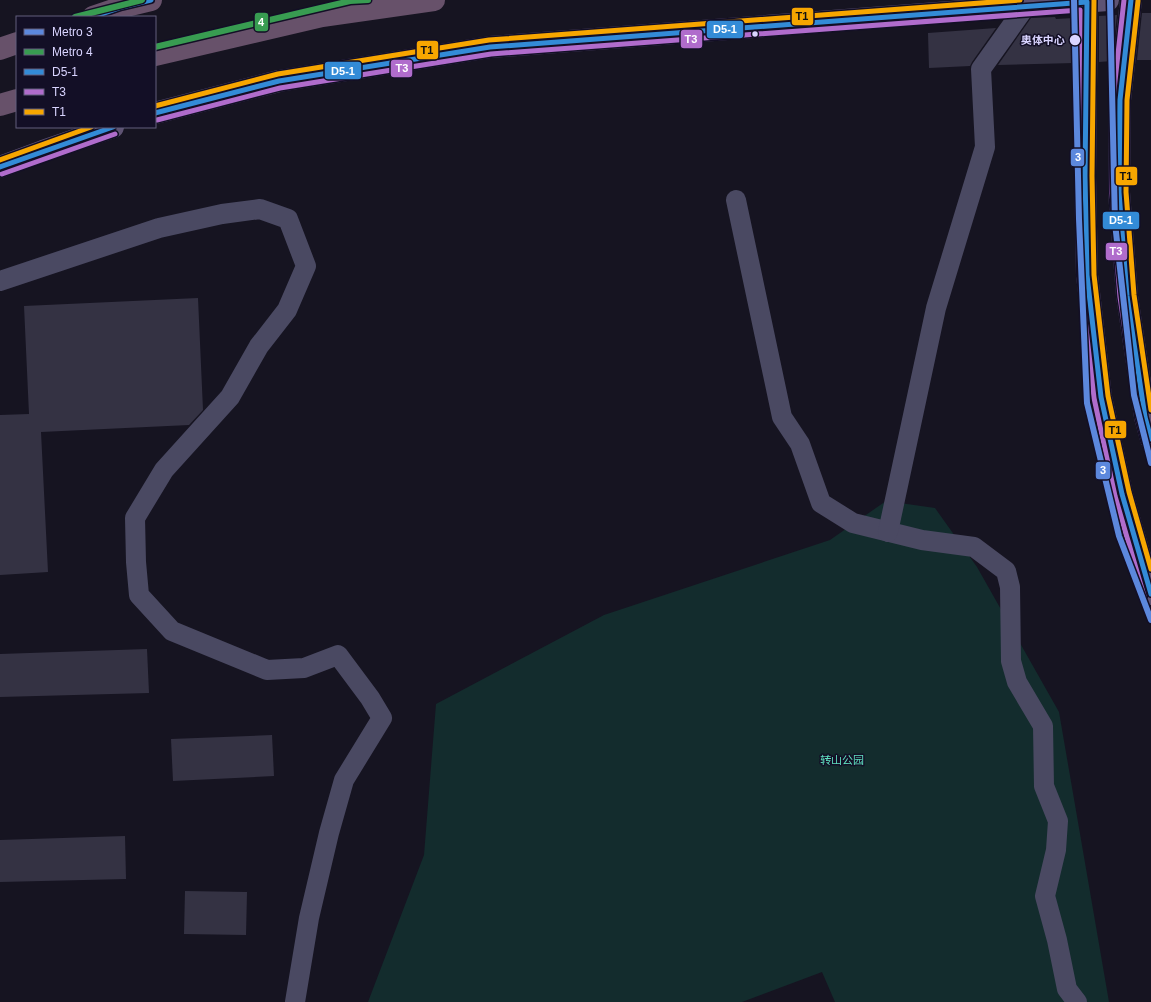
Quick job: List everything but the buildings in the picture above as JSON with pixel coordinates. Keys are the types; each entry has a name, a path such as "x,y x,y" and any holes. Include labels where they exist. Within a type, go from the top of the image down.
{"highway":[{"path":"96,16 122,7 151,0"},
{"path":"156,55 322,16 434,0"},
{"path":"0,49 16,43"},
{"path":"0,105 16,100"}],"main road":[{"path":"1130,0 1120,100 1119,192 1127,296 1145,417 1151,439"},
{"path":"156,113 278,81 490,47 1094,1 1085,176 1087,275 1101,397 1122,494 1151,594"},
{"path":"0,167 110,128"}],"street":[{"path":"888,532 936,308 985,147 981,69 1025,7"},
{"path":"736,200 782,417 800,444 821,503 854,523 922,540 974,547 1006,571 1010,587 1011,661 1017,682 1043,726 1044,786 1058,821 1056,850 1045,896 1057,940 1067,988 1077,1002"},
{"path":"0,281 160,228 222,214 260,209 288,219 306,266 287,310 259,346 230,397 164,470 135,518 138,595 172,631 267,670 304,668 338,655 370,698 382,718 344,780 329,833 309,918 295,1002"}],"green space":[{"name":"转山公园","path":"886,501 935,508 977,567 1059,712 1109,1002 835,1002 822,972 742,1002 368,1002 424,855 436,704 604,615 830,540"}],"metro line":[{"name":"4","path":"79,16 142,0"},
{"name":"4","path":"156,47 350,1 368,0"},
{"name":"3","path":"1074,0 1079,219 1087,403 1119,536 1151,620"},
{"name":"3","path":"1110,0 1115,223 1134,395 1151,463"}],"transit line":[{"name":"D5-1","path":"96,16 122,7 151,0"},
{"name":"T1","path":"156,106 278,74 489,40 1020,0"},
{"name":"T1","path":"1094,0 1092,176 1094,275 1108,396 1129,492 1151,569"},
{"name":"T3","path":"1124,0 1113,99 1112,193 1120,297 1138,418 1144,441"},
{"name":"D5-1","path":"1131,0 1120,100 1119,192 1127,296 1145,417 1151,439"},
{"name":"T1","path":"1138,1 1127,100 1126,192 1134,295 1151,410"},
{"name":"D5-1","path":"156,113 279,81 490,47 1087,2 1085,176 1087,275 1101,397 1122,494 1151,594"},
{"name":"T3","path":"157,120 280,88 491,54 1080,10 1078,176 1080,276 1094,398 1115,496 1144,596"},
{"name":"T1","path":"0,160 88,128"},
{"name":"D5-1","path":"0,167 110,128"},
{"name":"T3","path":"2,174 115,134"}],"place":[{"name":"奥体中心","path":"1075,40"}]}
